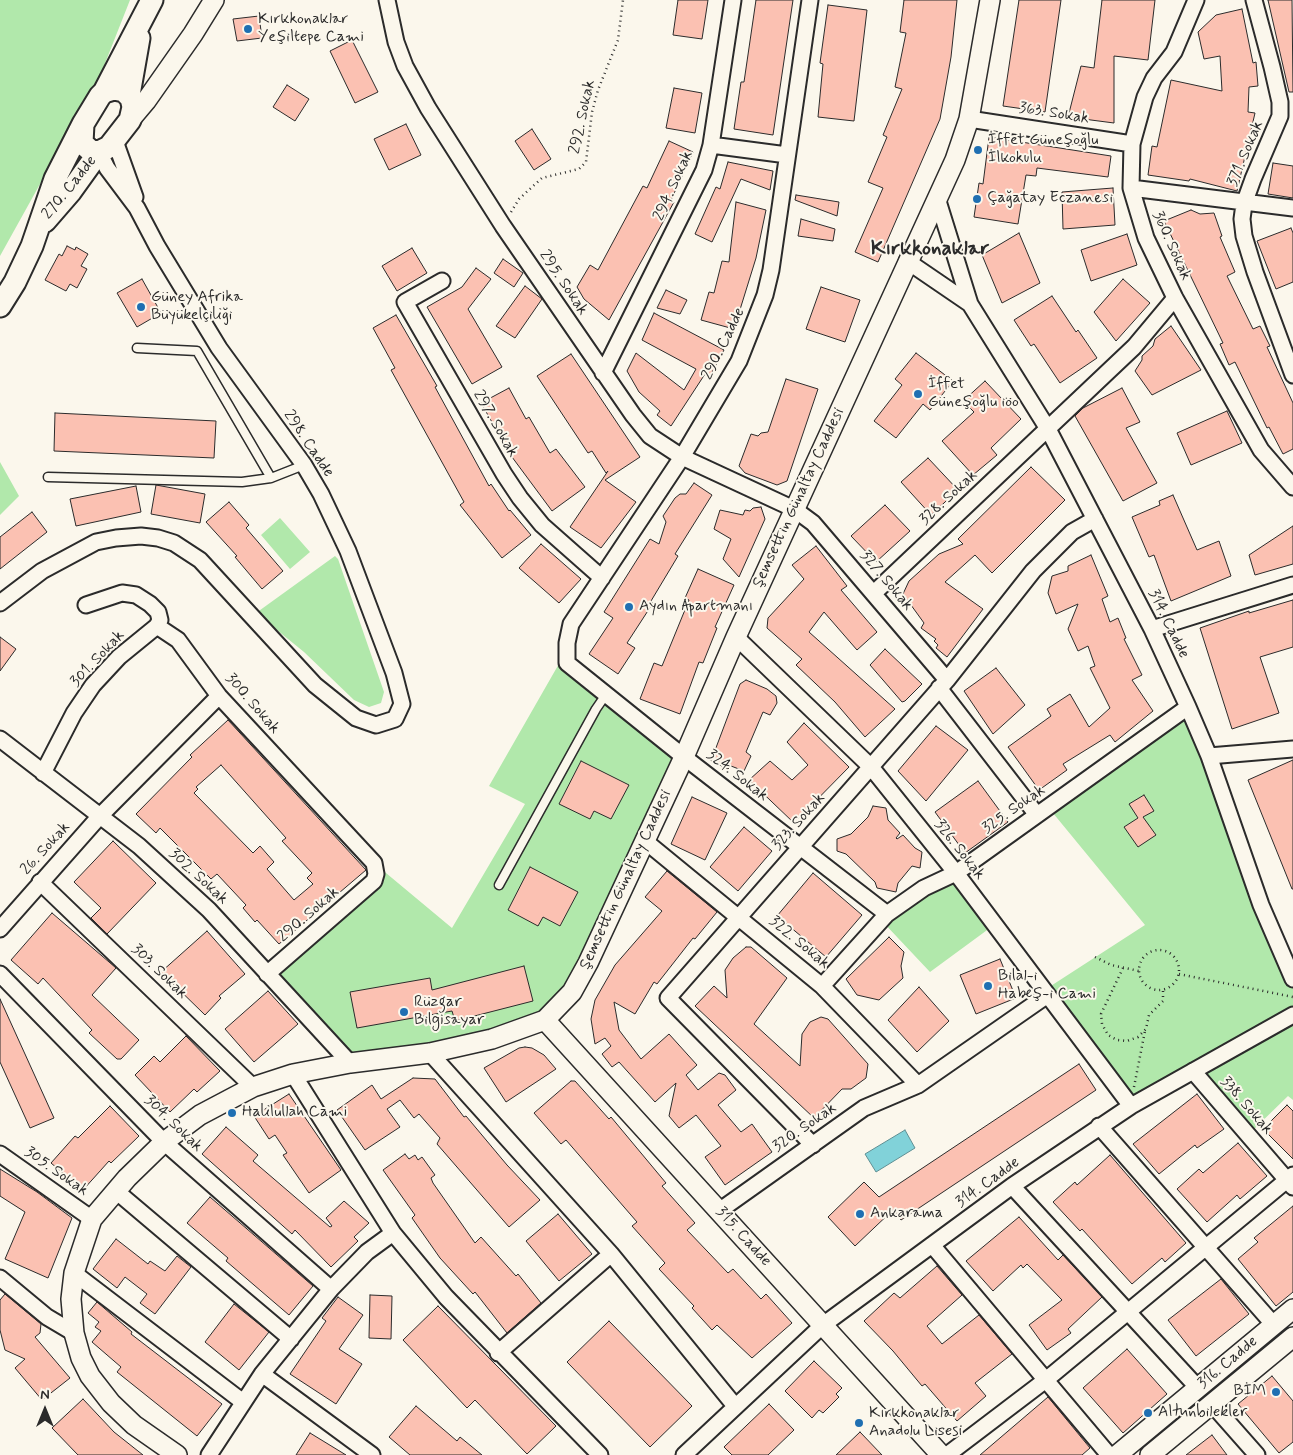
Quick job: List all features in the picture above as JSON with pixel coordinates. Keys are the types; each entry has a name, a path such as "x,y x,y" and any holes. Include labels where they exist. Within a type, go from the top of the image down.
{"main road":[{"name":"270. Cadde","path":"0,306 15,282 41,224 55,179 94,103 104,92 152,0"},
{"path":"130,120 133,107 129,95 140,23"},
{"path":"104,92 114,89 129,95"},
{"name":"270. Cadde","path":"41,224 130,120"},
{"name":"270. Cadde","path":"83,124 81,138 84,146 91,151 107,147"}],"street":[{"name":"270. Cadde","path":"130,120 193,34 214,0"},
{"name":"295. Sokak","path":"387,0 396,42 405,66 428,108 503,226 604,373 650,436 682,457 794,509"},
{"name":"294. Sokak","path":"604,373 704,170 711,145 733,0"},
{"name":"290. Cadde","path":"567,663 567,644 571,624 682,457 739,361 766,294 810,0"},
{"name":"Şemsettin Günaltay Caddesi","path":"177,1455 134,1425 111,1403 90,1376 81,1358 74,1333 71,1299 74,1273 92,1219 116,1191 164,1142 200,1115 253,1086 293,1074 350,1063 430,1053 492,1039 545,1020 572,992 588,963 684,757 794,509 908,261 938,201 969,119 990,0"},
{"name":"360. Sokak","path":"1196,0 1174,52 1149,88 1132,144 1131,188 1146,238 1175,298 1261,450 1281,476 1293,486"},
{"name":"371. Sokak","path":"1244,204 1280,116 1276,84 1254,0"},
{"name":"270. Cadde","path":"132,72 137,81 148,83 169,68"},
{"name":"363. Sokak","path":"969,119 1132,144"},
{"path":"711,145 787,155"},
{"name":"298. Cadde","path":"0,603 42,571 96,542 141,536 158,538 174,543 200,560 315,685 356,718 376,724 394,719 402,704 394,673 348,551 321,494 304,465 219,348 157,246 138,208 107,168 107,147"},
{"path":"1131,188 1244,204 1293,208"},
{"path":"938,201 970,304"},
{"path":"1244,204 1242,219 1244,236 1293,376"},
{"path":"908,261 970,304"},
{"name":"297. Sokak","path":"442,281 405,302 499,466 520,498 542,525 602,578"},
{"name":"328. Sokak","path":"874,593 1134,347 1175,298"},
{"name":"314. Cadde","path":"970,304 1048,429 1152,629 1209,756 1261,905 1293,978"},
{"name":"327. Sokak","path":"794,509 813,523 874,593 943,684 1037,816"},
{"name":"323. Sokak","path":"813,1145 668,998 943,684 1052,550 1072,532 1095,519"},
{"path":"1152,629 1293,585"},
{"path":"86,605 122,593 136,595 158,612 160,620 157,626"},
{"name":"300. Sokak","path":"157,626 178,640 219,696 374,863 376,874 374,882"},
{"name":"301. Sokak","path":"43,773 74,713 93,685 119,657 157,626"},
{"name":"326. Sokak","path":"736,637 870,767 956,873 1130,1106"},
{"name":"324. Sokak","path":"567,663 684,757 887,914"},
{"name":"26. Sokak","path":"0,929 99,817 219,696"},
{"name":"325. Sokak","path":"822,986 887,914 924,888 956,873 1188,707"},
{"name":"302. Sokak","path":"0,739 139,846 209,910 350,1063"},
{"path":"1209,756 1293,749"},
{"name":"322. Sokak","path":"645,841 822,986 918,1085"},
{"name":"303. Sokak","path":"40,882 253,1086"},
{"name":"290. Sokak","path":"267,974 374,882"},
{"name":"304. Sokak","path":"0,974 164,1142 331,1289"},
{"name":"320. Sokak","path":"719,1211 864,1108 918,1085 1046,996"},
{"name":"314. Cadde","path":"684,1455 823,1325 1012,1186 1130,1106 1293,1015"},
{"name":"315. Cadde","path":"545,1020 941,1455"},
{"path":"430,1053 611,1254 736,1406"},
{"name":"338. Sokak","path":"1193,1071 1291,1181"},
{"path":"293,1074 393,1233 446,1298 600,1455"},
{"path":"1099,1126 1205,1249 1274,1325"},
{"name":"305. Sokak","path":"0,1154 92,1219"},
{"path":"947,1455 1047,1380 1205,1249 1291,1181"},
{"path":"1012,1186 1198,1388"},
{"path":"116,1191 291,1339"},
{"path":"209,1455 262,1374 331,1289 367,1252 393,1233"},
{"path":"932,1245 1109,1455"},
{"path":"498,1353 611,1254"},
{"path":"74,1273 243,1402"},
{"path":"0,1278 48,1317 74,1333"},
{"name":"316. Cadde","path":"1117,1455 1293,1309"},
{"name":"316. Cadde","path":"1150,1455 1292,1339"},
{"path":"262,1374 372,1455"},
{"path":"1212,1404 1257,1455"}],"lane":[{"path":"138,348 197,351 271,478"},
{"path":"48,477 214,483 271,478 304,465"},
{"path":"498,885 596,709 607,694"}],"path":[{"name":"292. Sokak","path":"503,226 519,199 542,178 579,169 586,162 592,112 598,90 618,40 623,0"},
{"path":"1155,950 1162,950 1168,952 1177,961 1179,974 1172,984 1163,989 1148,986 1143,982 1139,971 1144,957 1155,950"},
{"path":"1096,957 1123,968 1139,971"},
{"path":"1123,968 1119,980 1104,1004 1101,1014 1102,1024 1108,1035 1122,1041 1138,1037 1146,1029"},
{"path":"1179,974 1293,997"},
{"path":"1130,1106 1149,1015 1163,1001 1163,989"}],"green space":[{"path":"0,0 130,0 100,76 0,256"},
{"path":"0,462 19,496 0,515"},
{"path":"280,518 310,552 290,569 261,535"},
{"path":"335,556 338,559 384,692 381,703 369,707 354,700 304,652 256,613"},
{"path":"560,662 684,757 588,963 545,1020 350,1063 267,974 374,881 374,863 452,928 525,804 489,786"},
{"path":"1188,707 1293,979 1293,1100 1288,1096 1248,1135 1193,1071 1131,1106 1043,991 1145,925 1048,807"},
{"path":"956,873 994,925 930,972 881,920"}],"water":[{"path":"905,1130 915,1148 876,1172 865,1154"}],"building":[{"path":"678,0 708,0 702,39 673,35"},
{"path":"756,0 793,0 773,135 734,129 741,82 744,82"},
{"path":"904,0 957,0 951,57 940,119 878,262 855,252 883,188 868,182 887,137 883,135 902,89 895,87 906,33 900,32"},
{"path":"1019,0 1061,0 1045,112 1003,106"},
{"path":"1102,0 1155,0 1148,60 1114,56 1114,123 1068,117 1081,66 1094,68"},
{"path":"1268,0 1292,0 1293,92 1289,92"},
{"path":"828,5 867,10 854,121 818,117 823,64 820,63"},
{"path":"1242,9 1253,63 1256,62 1258,86 1249,87 1248,112 1255,113 1237,191 1190,179 1189,181 1148,175 1152,146 1157,147 1171,80 1222,91 1220,56 1204,59 1198,32 1216,15"},
{"name":"Kırkkonaklar Yeşiltepe Cami","path":"259,16 262,38 237,41 233,19"},
{"path":"352,40 378,92 355,103 330,51"},
{"path":"287,85 309,99 295,121 273,107"},
{"path":"674,88 702,93 695,133 666,128"},
{"path":"406,124 421,155 389,170 374,139"},
{"path":"532,129 551,159 534,170 515,141"},
{"path":"989,137 1111,156 1108,177 1037,168 1036,176 1026,175 1018,224 974,217 979,183 983,184"},
{"path":"669,141 693,152 671,200 674,202 609,320 584,299 577,287 590,265 598,270 643,186 647,188"},
{"path":"728,162 773,171 770,190 741,179 712,242 695,234 716,187 720,189"},
{"path":"1273,163 1293,166 1293,198 1268,194"},
{"path":"1113,188 1115,225 1063,229 1062,192"},
{"path":"796,195 839,202 837,216 795,200"},
{"path":"736,202 766,210 756,258 734,329 701,320 709,292 714,293 722,261 729,262"},
{"path":"1191,210 1200,214 1214,213 1222,236 1220,237 1235,272 1227,276 1253,329 1260,326 1270,346 1267,347 1293,403 1293,449 1283,454 1269,427 1267,428 1235,362 1229,365 1220,344 1223,343 1164,221"},
{"path":"801,219 835,229 833,241 798,236"},
{"path":"1291,228 1293,233 1293,282 1276,289 1257,241"},
{"path":"1019,233 1040,283 1002,303 982,255"},
{"path":"1127,234 1137,265 1091,281 1081,250"},
{"path":"67,246 75,250 76,247 88,254 81,266 87,269 77,288 70,284 66,291 45,280 59,254 62,256"},
{"path":"412,248 427,273 397,291 382,266"},
{"path":"503,259 523,273 514,287 494,273"},
{"path":"476,268 491,279 468,309 502,367 472,384 427,307 462,287"},
{"path":"142,279 161,313 137,327 117,293"},
{"path":"1123,279 1150,303 1116,341 1094,312"},
{"path":"525,286 542,299 515,338 496,326"},
{"path":"821,287 860,300 845,342 806,329"},
{"path":"666,290 687,300 680,314 657,308"},
{"path":"1052,296 1076,332 1078,330 1097,358 1060,383 1034,344 1031,346 1014,320"},
{"path":"654,313 724,350 710,376 705,374 671,426 657,415 660,411 639,392 627,371 636,353 684,390 696,369 642,340"},
{"path":"396,315 437,386 435,387 489,486 491,484 509,511 531,535 502,558 460,505 464,502 391,370 395,368 373,328"},
{"path":"1171,326 1201,370 1152,395 1135,371 1142,360 1142,356 1153,346 1155,339"},
{"name":"İffet Güneşoğlu iöo","path":"916,353 953,381 930,410 923,404 896,438 874,421 902,385 895,379"},
{"path":"571,354 640,457 605,480 636,502 601,548 570,527 608,471 606,473 592,451 588,453 537,376"},
{"path":"786,379 818,389 787,481 777,485 745,473 739,466 751,434 758,436 761,433 768,432"},
{"path":"985,381 1021,419 991,448 997,455 973,475 942,441 974,412 963,401"},
{"path":"509,388 526,419 529,417 550,453 556,449 585,487 552,511 512,457 481,403"},
{"path":"1122,388 1140,422 1126,428 1157,483 1123,501 1075,416 1083,408"},
{"path":"1227,411 1242,443 1191,465 1177,433"},
{"path":"55,413 216,421 214,458 54,451"},
{"path":"928,458 958,490 931,515 901,482"},
{"path":"1031,467 1065,500 992,573 975,555 945,582 983,609 947,657 936,648 938,645 934,641 936,639 921,628 924,623 903,594 909,581 939,554 963,544 958,539"},
{"path":"694,483 712,495 675,554 678,556 651,601 653,603 627,643 635,648 618,674 589,654 613,618 604,612 650,539 659,544 666,522 663,516 675,498 680,494 686,494"},
{"path":"156,485 205,494 200,523 151,514"},
{"path":"136,486 141,512 76,526 70,499"},
{"path":"1173,495 1197,550 1219,541 1231,576 1171,601 1154,555 1149,557 1132,517 1160,505 1159,501"},
{"path":"229,502 249,525 246,528 283,571 262,589 235,557 237,556 206,522"},
{"path":"885,505 910,531 876,562 851,536"},
{"path":"761,507 765,519 739,577 723,559 731,539 714,529 720,510 743,515 745,510 750,511 753,508"},
{"path":"32,512 47,532 0,569 0,537"},
{"path":"1293,526 1293,564 1255,575 1249,555"},
{"path":"541,544 581,579 559,603 519,568"},
{"path":"816,546 847,586 841,590 877,632 857,650 824,612 809,632 895,709 865,737 835,702 796,665 802,659 767,628 768,618 804,579 792,565"},
{"path":"1091,555 1108,596 1102,599 1110,622 1118,618 1126,638 1124,639 1142,675 1132,680 1153,711 1115,742 1110,735 1063,764 1067,770 1039,790 1008,747 1051,716 1047,709 1070,694 1089,727 1110,708 1090,668 1095,666 1088,646 1078,651 1068,629 1078,604 1056,614 1048,593 1052,576 1068,571 1068,566"},
{"path":"698,569 734,585 715,627 717,628 703,663 699,662 680,714 640,699 654,663 662,666 689,600 685,598"},
{"path":"1293,600 1293,647 1260,657 1279,713 1232,729 1200,628 1249,611 1249,613"},
{"path":"0,637 16,649 0,671"},
{"path":"885,649 922,684 905,701 902,702 870,665"},
{"path":"996,668 1025,705 993,734 964,691"},
{"path":"746,680 767,689 776,696 777,703 770,715 763,712 746,752 751,756 744,771 731,766 728,769 711,761 740,684"},
{"path":"228,720 366,870 279,944 257,920 255,922 243,908 246,905 217,874 211,879 160,828 156,833 136,814 192,757 190,755","holes":["221,765 286,838 282,841 312,873 307,878 313,884 294,900 267,869 274,862 260,846 253,853 194,793 198,789 196,787"]},
{"path":"804,723 849,767 794,823 749,780 770,761 792,780 808,765 787,742"},
{"path":"936,726 968,750 926,801 898,771"},
{"path":"1293,760 1293,889 1292,889 1248,780"},
{"path":"581,761 629,785 611,819 594,811 590,819 559,804"},
{"path":"978,781 1008,822 965,853 935,812"},
{"path":"1144,795 1154,811 1143,817 1156,835 1138,847 1124,827 1138,818 1129,804"},
{"path":"692,797 727,813 705,860 671,844"},
{"path":"873,806 886,808 888,820 900,833 897,839 903,835 915,848 922,852 920,868 912,866 898,883 896,892 877,888 875,882 846,854 837,851 837,839 851,834 868,817"},
{"path":"744,827 772,851 738,891 710,867"},
{"path":"113,841 156,883 107,934 91,918 101,908 74,882"},
{"path":"530,867 578,892 560,926 543,917 538,926 508,910"},
{"path":"667,871 717,912 695,939 693,938 657,984 654,982 635,1014 614,1002 619,1030 641,1059 669,1034 697,1065 686,1075 698,1090 719,1073 725,1075 736,1090 718,1105 741,1132 752,1124 772,1152 725,1185 705,1157 721,1146 696,1115 679,1128 669,1116 676,1083 655,1102 619,1062 612,1067 602,1054 611,1046 605,1038 595,1044 591,1019 595,1000 615,965 662,911 645,897"},
{"path":"813,873 862,915 826,957 777,916"},
{"path":"52,913 116,968 92,995 139,1040 121,1059 117,1059 89,1033 92,1030 43,978 38,984 11,960"},
{"path":"207,931 245,974 219,996 221,998 205,1015 161,972"},
{"path":"889,937 904,952 901,966 903,978 879,1000 857,995 846,979"},
{"path":"746,947 751,947 787,978 754,1024 800,1066 802,1034 810,1022 821,1017 828,1019 868,1064 866,1078 851,1089 842,1089 814,1118 695,1006 714,986 727,998 725,970 733,958"},
{"name":"Bilal-i Habeş-i Cami","path":"1000,959 1016,998 976,1014 960,975"},
{"path":"524,966 533,1001 455,1021 452,1011 357,1028 350,992 430,978 432,990"},
{"path":"919,987 949,1021 917,1052 888,1020"},
{"path":"268,991 298,1024 254,1062 225,1029"},
{"path":"0,999 54,1118 30,1128 0,1062"},
{"path":"186,1036 220,1071 197,1092 194,1089 170,1112 135,1075 154,1056 160,1062"},
{"path":"519,1048 532,1048 544,1055 556,1069 506,1102 484,1068"},
{"path":"1079,1064 1096,1090 901,1220 894,1209 855,1246 828,1217 864,1182 879,1197"},
{"path":"413,1078 435,1079 464,1117 466,1116 507,1165 540,1200 509,1227 437,1144 440,1138 419,1114 414,1118 400,1100 387,1109 400,1127 365,1150 337,1110 372,1085 381,1099"},
{"path":"571,1081 575,1081 609,1119 611,1117 666,1183 662,1186 695,1223 687,1230 728,1273 733,1269 761,1299 766,1294 792,1323 752,1358 717,1325 712,1330 692,1308 694,1306 659,1269 665,1263 632,1226 637,1222 566,1140 561,1144 534,1113"},
{"path":"289,1094 341,1170 309,1193 283,1155 287,1153 275,1135 269,1139 254,1116"},
{"path":"1197,1094 1224,1129 1197,1148 1195,1145 1159,1174 1133,1144"},
{"path":"1287,1105 1293,1111 1293,1159 1263,1129"},
{"path":"110,1106 139,1136 111,1163 109,1161 83,1190 51,1163 75,1136 78,1138"},
{"path":"226,1127 258,1155 253,1161 330,1227 332,1226 326,1218 344,1201 369,1223 354,1237 358,1241 331,1267 295,1230 292,1234 202,1154"},
{"path":"1238,1143 1267,1176 1240,1199 1237,1195 1207,1222 1177,1189 1199,1169 1203,1173"},
{"path":"405,1154 409,1159 415,1155 418,1160 422,1157 435,1175 431,1178 433,1183 475,1243 481,1237 516,1276 518,1274 541,1303 507,1333 475,1292 473,1294 440,1258 412,1218 415,1215 383,1170"},
{"path":"1110,1155 1186,1243 1165,1262 1162,1258 1132,1284 1082,1229 1080,1231 1053,1202 1075,1182 1077,1185"},
{"path":"0,1169 37,1192 72,1218 48,1278 5,1259 25,1212 0,1196"},
{"path":"210,1197 313,1286 289,1315 226,1261 228,1258 187,1223"},
{"path":"1293,1206 1293,1292 1276,1306 1238,1259 1258,1242 1254,1238"},
{"path":"558,1214 592,1254 559,1281 526,1241"},
{"path":"1019,1217 1058,1260 1063,1255 1102,1297 1068,1329 1071,1333 1047,1350 1029,1325 1062,1300 1027,1264 1023,1268 1021,1265 993,1291 966,1261"},
{"path":"116,1239 148,1264 150,1261 165,1271 177,1256 191,1267 155,1314 140,1303 147,1294 125,1277 117,1288 93,1269"},
{"path":"937,1266 962,1295 927,1326 942,1344 979,1315 1012,1354 975,1383 986,1396 957,1421 925,1384 922,1386 893,1351 864,1321 894,1293 900,1298"},
{"path":"1221,1279 1249,1314 1196,1356 1168,1320"},
{"path":"5,1294 41,1324 40,1333 35,1337 70,1378 42,1400 15,1368 25,1359 5,1350 0,1330 0,1300"},
{"path":"370,1295 392,1296 391,1339 369,1338"},
{"path":"338,1297 363,1315 339,1349 362,1364 336,1404 290,1374 326,1321 322,1318"},
{"path":"97,1302 132,1332 131,1334 222,1404 197,1436 117,1372 121,1367 92,1342 101,1331 95,1327 99,1322 88,1313"},
{"path":"234,1304 269,1332 239,1370 205,1342"},
{"path":"438,1306 556,1426 527,1454 475,1400 467,1408 403,1340"},
{"path":"609,1321 692,1406 650,1447 567,1362"},
{"path":"1127,1349 1167,1394 1123,1433 1083,1388"},
{"path":"814,1361 842,1388 836,1394 839,1397 823,1413 819,1410 812,1418 785,1391"},
{"path":"1272,1376 1293,1401 1293,1442 1279,1453 1238,1404"},
{"path":"1048,1397 1090,1448 1082,1455 980,1455"},
{"path":"83,1399 114,1432 143,1455 78,1455 52,1428"},
{"path":"769,1404 794,1430 768,1455 732,1455 724,1447"},
{"path":"416,1406 457,1441 460,1437 482,1455 410,1455 389,1437"},
{"path":"860,1432 882,1455 836,1455"},
{"path":"310,1433 346,1455 296,1455"},
{"path":"1212,1435 1227,1455 1186,1455"}],"place":[{"name":"Kırkkonaklar Yeşiltepe Cami","path":"248,29"},
{"name":"İffet Güneşoğlu İlkokulu","path":"978,150"},
{"name":"Çağatay Eczanesi","path":"977,199"},
{"name":"Güney Afrika Büyükelçiliği","path":"141,307"},
{"name":"İffet Güneşoğlu iöo","path":"918,394"},
{"name":"Aydın Apartmanı","path":"629,607"},
{"name":"Bilal-i Habeş-i Cami","path":"988,986"},
{"name":"Rüzgar Bilgisayar","path":"404,1012"},
{"name":"Halilullah Cami","path":"232,1113"},
{"name":"Ankarama","path":"860,1214"},
{"name":"BİM","path":"1276,1392"},
{"name":"Altunbilekler","path":"1148,1413"},
{"name":"Kırkkonaklar Anadolu Lisesi","path":"859,1423"}],"district":[{"name":"Kırkkonaklar","path":"930,250"}]}
